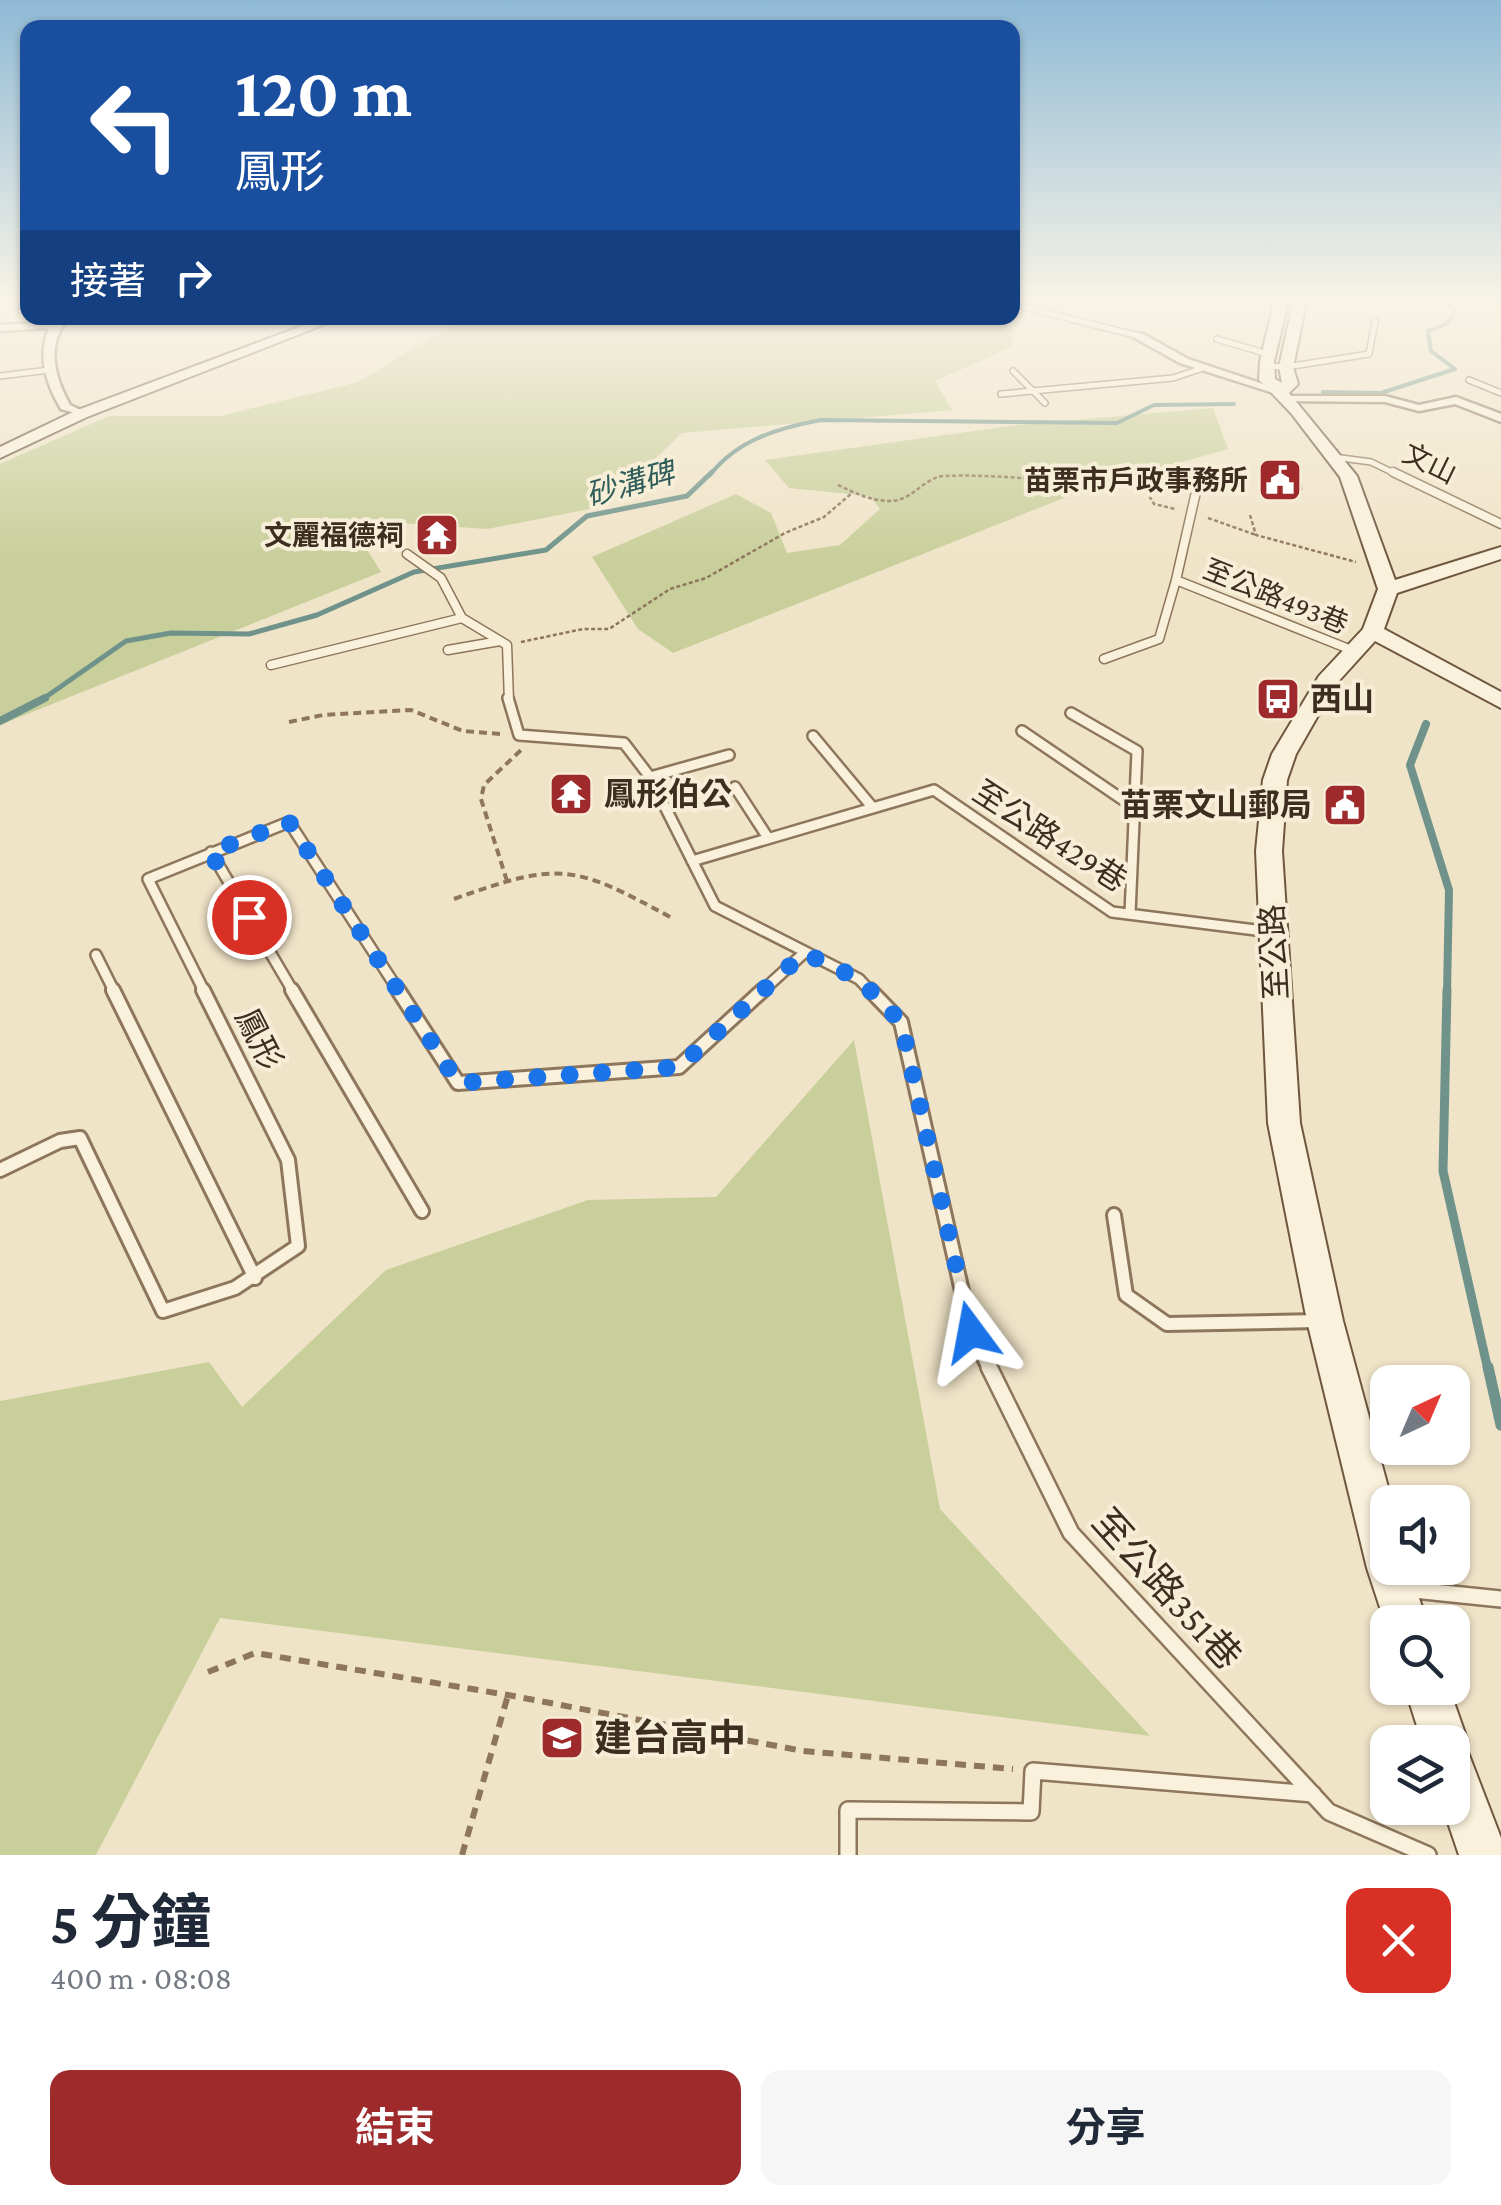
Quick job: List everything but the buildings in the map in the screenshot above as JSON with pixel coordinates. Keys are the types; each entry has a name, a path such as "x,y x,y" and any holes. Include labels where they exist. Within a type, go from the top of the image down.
{"street":[{"path":"56,386 65,407 81,414"},
{"path":"0,453 81,414 156,386"},
{"path":"1254,386 1284,396 1385,399 1420,408 1456,400 1498,415"},
{"path":"1273,386 1348,476 1388,589 1501,553"},
{"path":"1284,396 1289,386"},
{"name":"至公路","path":"1388,589 1363,641 1327,682 1284,754 1275,780 1269,851 1284,1123 1324,1321 1394,1586"},
{"path":"1363,641 1501,701"},
{"path":"1470,1817 1483,1855"}],"lane":[{"path":"1027,386 1045,404"},
{"path":"1001,394 1091,386"},
{"name":"文山","path":"1334,457 1371,462 1501,524"},
{"name":"至公路493巷","path":"1210,476 1198,483 1176,580 1363,641"},
{"path":"408,554 441,578 462,618 503,643"},
{"path":"1104,659 1158,638 1176,580"},
{"path":"272,665 462,618"},
{"path":"448,650 503,643"},
{"path":"503,643 507,696 519,735"},
{"path":"1072,713 1137,751 1130,914"},
{"path":"1022,730 1135,808"},
{"name":"至公路351巷","path":"519,735 624,743 650,776 714,906 859,979 901,1022 971,1332 1071,1533 1329,1812 1428,1855"},
{"path":"813,736 873,808"},
{"path":"650,776 729,755"},
{"path":"735,787 768,838"},
{"name":"至公路429巷","path":"692,861 934,790 1112,912 1272,932"},
{"name":"鳳形","path":"0,1170 60,1142 80,1138 163,1310 210,1302 255,1278 298,1246 288,1160 148,879 289,822 458,1083 679,1067 804,953"},
{"name":"鳳形","path":"210,852 422,1211"},
{"path":"96,955 255,1278"},
{"path":"1114,1214 1126,1295 1167,1324 1324,1321"},
{"path":"1394,1586 1501,1599"},
{"path":"848,1855 848,1810 1031,1812 1033,1771 1313,1794"}],"path":[{"path":"838,485 889,502 907,499 939,476 1115,482 1139,478 1154,504 1380,568"},
{"path":"503,643 583,629 609,629 670,589 706,578 785,533 824,518 853,492"},
{"path":"1250,515 1256,535"},
{"path":"290,722 410,710 463,731 519,735 522,749 484,784 482,799 507,881"},
{"path":"454,900 507,881 561,870 632,896 672,918"},
{"path":"208,1672 255,1653 508,1694 803,1751 1033,1771"},
{"path":"462,1855 508,1694"}],"green space":[{"path":"344,386 938,386 952,410 682,433 605,506 487,529 373,521 355,530 381,572 0,725 0,464 109,416 221,416"},
{"path":"1213,408 1228,449 1084,490 673,653 638,629 592,557 736,494 771,513 787,553 840,545 880,509 870,496 789,488 765,460 1017,425"},
{"path":"854,1040 940,1509 1150,1736 220,1618 96,1855 0,1855 0,1401 209,1362 242,1407 386,1270 588,1200 716,1197"}],"waterway":[{"name":"砂溝碑","path":"1323,392 1381,393 1404,386"},
{"name":"砂溝碑","path":"710,475 733,453 760,437 821,420 1117,423 1154,405 1234,404"},
{"name":"砂溝碑","path":"42,699 126,641 171,633 249,634 317,615 414,572 546,550 587,516 687,496 712,472"},
{"name":"砂溝碑","path":"0,721 42,699"},
{"path":"1426,724 1410,765 1449,890 1447,993"},
{"path":"1447,990 1443,1171 1488,1370"},
{"path":"1488,1367 1501,1425"}],"place":[{"name":"苗栗市戶政事務所","path":"1280,480"},
{"name":"文麗福德祠","path":"437,535"},
{"name":"西山","path":"1278,699"},
{"name":"鳳形伯公","path":"571,794"},
{"name":"苗栗文山郵局","path":"1345,805"},
{"name":"建台高中","path":"562,1738"}],"route":[{"path":"249,917 210,852 289,822 458,1083 679,1067 804,953 859,979 901,1022 971,1332"}]}
